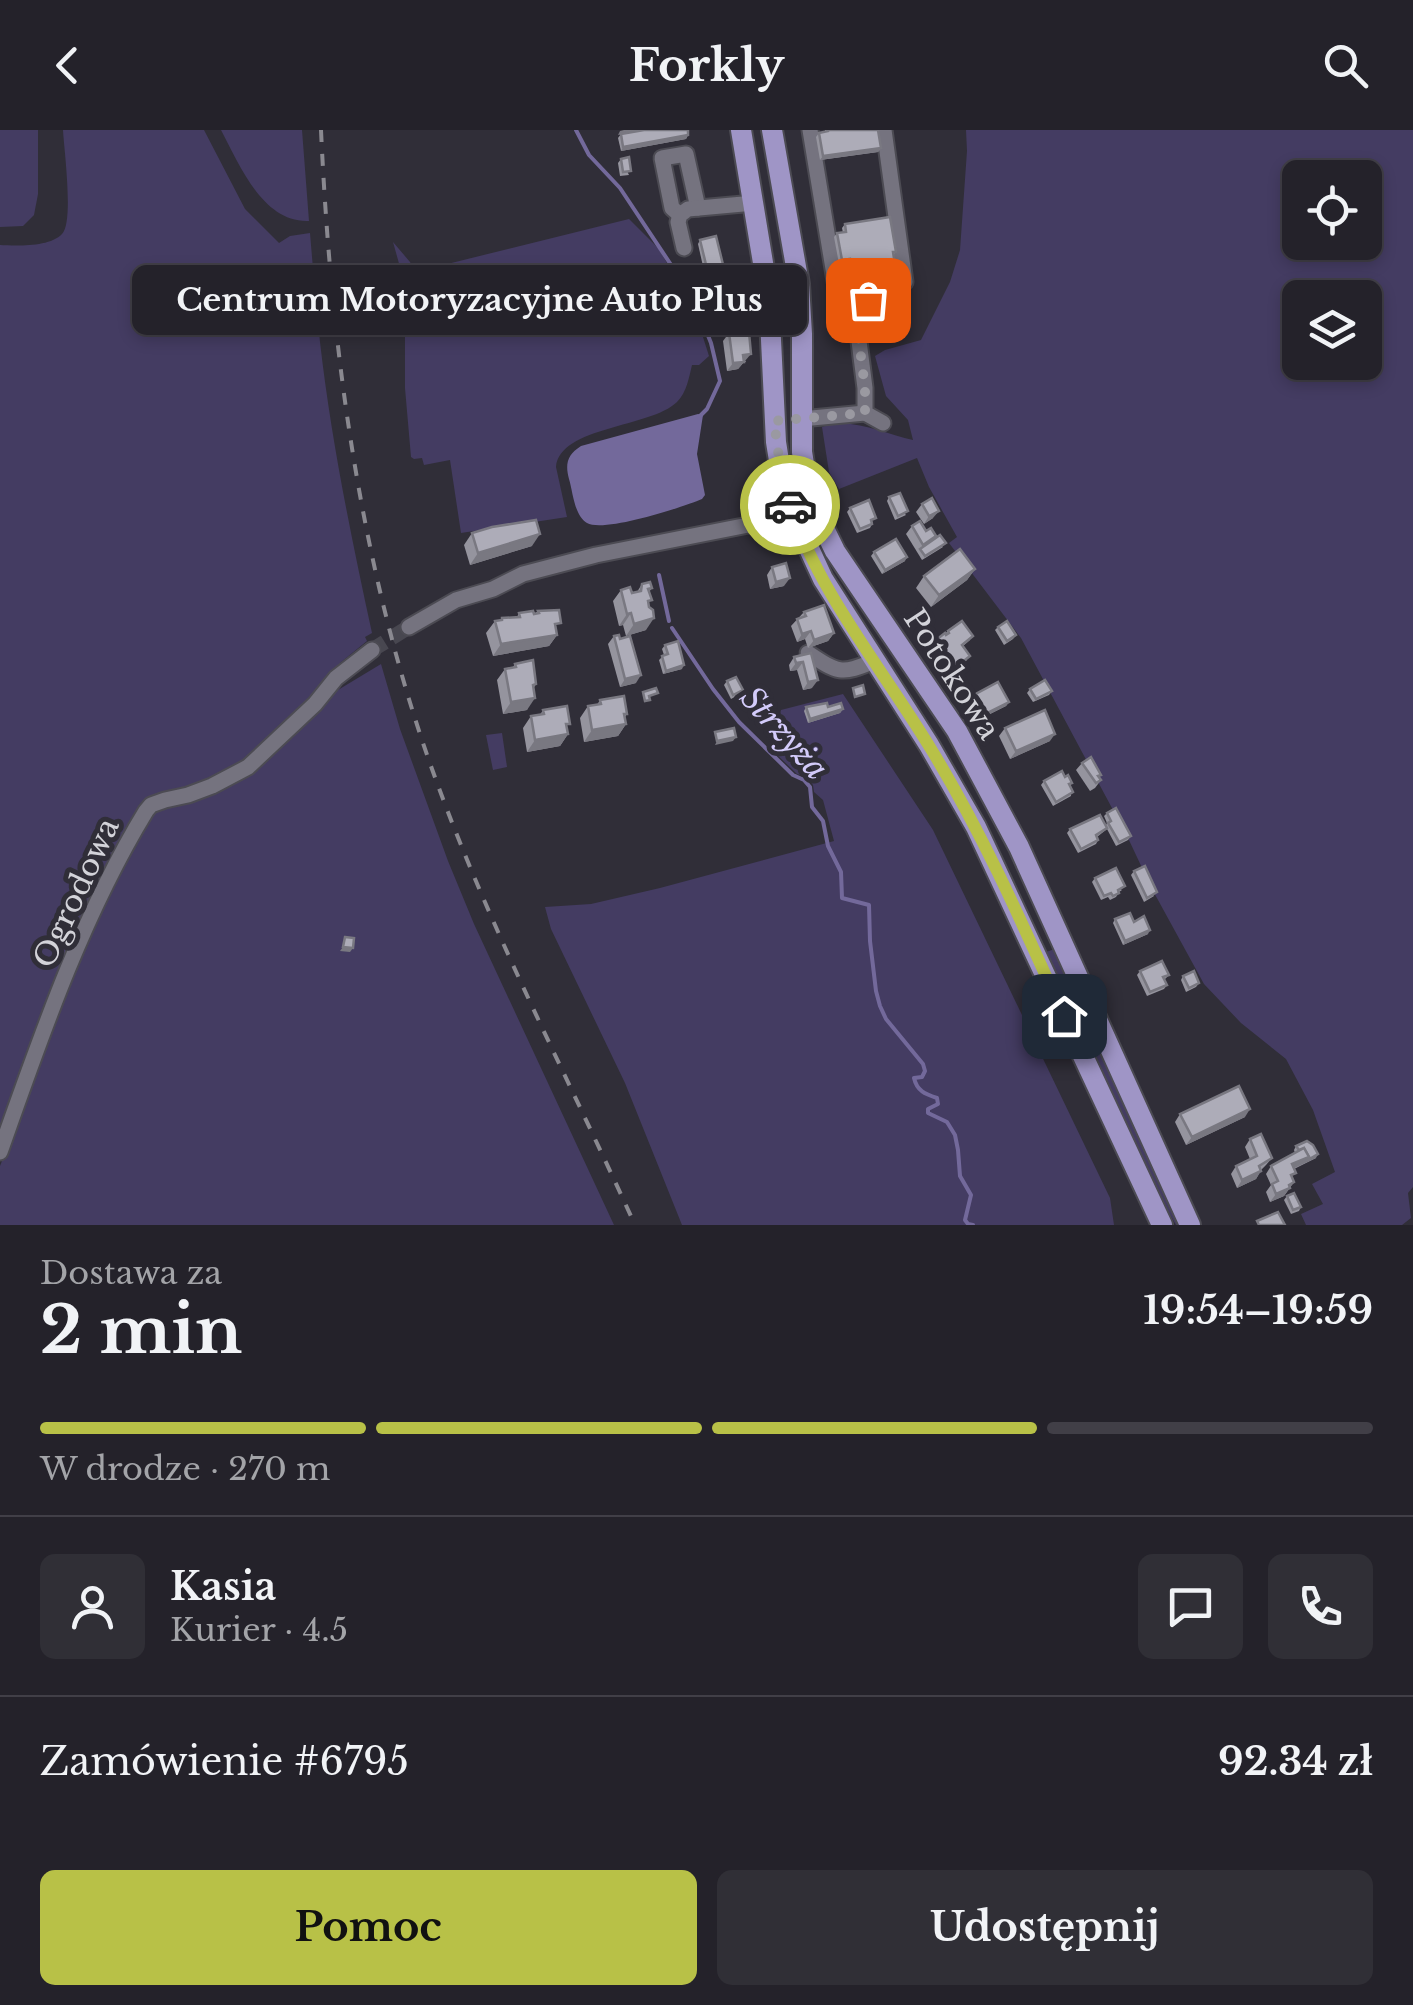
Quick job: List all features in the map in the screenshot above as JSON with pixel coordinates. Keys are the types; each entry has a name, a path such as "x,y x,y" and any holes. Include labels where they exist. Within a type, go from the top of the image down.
{"main road":[{"name":"Potokowa","path":"742,130 771,319 774,421 781,473 794,516 812,559 976,827 1162,1225"},
{"name":"Potokowa","path":"772,130 800,298 801,419 806,476 823,528 852,578 957,731 1019,847 1190,1225"},
{"path":"774,421 801,419"},
{"path":"1032,947 1061,936"}],"street":[{"path":"810,130 840,305 861,301 865,413"},
{"path":"884,130 906,282"},
{"path":"680,214 672,208 662,158 686,154 698,208"},
{"path":"684,248 680,214 688,209 754,204"},
{"path":"801,419 865,413 883,423"},
{"path":"409,627 448,604 493,589 522,574 596,555 794,516"},
{"name":"Ogrodowa","path":"0,1152 90,918 146,811 165,800 212,786 248,767 316,704 336,678 372,650"},
{"path":"808,654 843,671 874,660"}],"shaded area":[{"path":"0,130 38,130 38,194 34,215 23,226 0,227"},
{"path":"63,130 204,130 245,209 279,243 290,236 310,233 330,415 372,633 255,756 210,783 149,799 0,1135 0,245 42,243 57,238 66,227"},
{"path":"221,130 302,130 309,221 293,219 266,203 245,175"},
{"path":"966,130 1413,130 1413,1187 1408,1193 1411,1218 1402,1225 1306,1225 1301,1214 1323,1204 1312,1184 1335,1172 1313,1110 1286,1059 1241,1023 1204,984 1021,638 949,543 957,537 917,458 839,489 829,472 822,427 856,425 913,440 908,420 886,396 875,356 921,340 950,282 960,250"},
{"path":"629,219 659,249 696,315 709,356 699,365 692,365 683,394 664,411 589,435 561,454 556,467 567,517 461,533 450,460 424,465 422,458 411,457 405,388 405,285 393,242 415,272"},
{"path":"703,415 697,454 705,495 702,499 609,525 587,523 579,515 567,469 576,449"},
{"path":"381,664 400,729 474,924 614,1225 0,1225 0,1166 99,912 154,811 214,791 333,693"},
{"path":"843,694 933,830 1110,1198 1114,1225 682,1225 625,1083 551,929 545,907 591,904 834,841 823,800 814,792 813,785 772,750 781,710"},
{"path":"502,733 507,767 493,770 486,735"},
{"path":"1055,949 1180,1225 1176,1225 1145,1171 1046,952"}],"building":[{"path":"688,130 688,135 623,147 621,134"},
{"path":"878,130 881,148 823,156 819,133"},
{"path":"629,157 631,171 623,172 621,159"},
{"path":"890,217 896,252 889,278 869,282 870,288 846,291 843,267 851,265 850,259 842,260 837,233 846,232 845,224"},
{"path":"716,236 728,285 712,289 700,240"},
{"path":"852,324 853,336 841,336 840,325"},
{"path":"749,332 751,354 743,355 744,362 733,363 729,333"},
{"path":"900,493 908,511 898,516 889,497"},
{"path":"932,498 939,511 929,516 922,504"},
{"path":"869,500 876,518 860,529 850,508"},
{"path":"536,520 540,534 478,553 472,533"},
{"path":"920,521 926,531 931,528 936,536 923,545 912,526"},
{"path":"940,535 946,543 925,556 920,549"},
{"path":"896,539 907,557 885,570 874,552"},
{"path":"960,549 975,569 939,595 924,576"},
{"path":"786,563 790,578 776,582 772,567"},
{"path":"650,582 652,600 648,601 654,618 634,624 621,590 630,587 632,593 641,591 642,584"},
{"path":"824,605 834,633 814,640 811,631 802,634 797,619"},
{"path":"559,610 561,623 555,624 557,635 501,644 495,621 520,617 519,613"},
{"path":"962,621 973,636 962,645 970,656 956,667 936,640"},
{"path":"1007,621 1016,635 1007,641 998,627"},
{"path":"619,635 620,639 630,636 641,675 625,679 614,636"},
{"path":"678,641 684,665 666,671 662,656 668,654 665,645"},
{"path":"811,653 818,680 808,682 803,662 796,663 794,657"},
{"path":"533,660 535,698 511,702 505,669"},
{"path":"736,677 743,690 733,695 727,681"},
{"path":"1045,680 1052,691 1036,699 1030,689"},
{"path":"998,682 1009,702 983,715 972,696"},
{"path":"863,685 865,694 855,697 853,688"},
{"path":"656,688 658,693 645,701 643,692"},
{"path":"764,692 767,706 759,708 756,694"},
{"path":"624,696 626,724 592,730 588,706"},
{"path":"827,703 828,707 841,703 843,709 810,719 806,707"},
{"path":"567,706 568,734 535,740 531,716"},
{"path":"1045,710 1055,734 1016,751 1005,728"},
{"path":"734,728 736,737 717,741 715,732"},
{"path":"1091,757 1101,775 1096,783 1082,763"},
{"path":"1062,771 1065,777 1068,775 1073,792 1056,802 1044,781"},
{"path":"1116,808 1131,836 1119,842 1107,813"},
{"path":"1100,815 1107,828 1096,835 1098,840 1081,849 1070,829"},
{"path":"1145,866 1157,892 1147,898 1134,871"},
{"path":"1116,868 1125,886 1113,896 1104,896 1095,878"},
{"path":"1130,913 1134,922 1144,916 1150,930 1125,941 1115,919"},
{"path":"345,937 354,938 353,948 343,947"},
{"path":"1162,961 1169,975 1163,977 1167,985 1150,992 1140,971"},
{"path":"1194,971 1199,983 1189,988 1183,976"},
{"path":"1239,1086 1250,1109 1192,1137 1180,1114"},
{"path":"1261,1134 1272,1158 1259,1166 1261,1171 1242,1180 1236,1166 1257,1156 1250,1139"},
{"path":"1307,1141 1318,1154 1306,1161 1309,1157 1304,1148 1299,1150 1296,1146"},
{"path":"1304,1148 1309,1157 1292,1164 1294,1182 1276,1194 1272,1184 1278,1181 1271,1166"},
{"path":"1294,1193 1301,1207 1293,1210 1287,1196"},
{"path":"1278,1212 1285,1225 1259,1225 1257,1221"}],"waterway":[{"name":"Strzyża","path":"576,130 589,155 620,188 693,298 711,343 720,381 699,417"},
{"name":"Strzyża","path":"659,575 669,621"},
{"name":"Strzyża","path":"672,628 739,722 810,787 812,807 823,821 828,846 841,872 842,898 869,905 880,1006 923,1064 925,1071 922,1077 914,1078 915,1082 922,1091 937,1098 938,1104 928,1113 947,1122 955,1135 960,1176 971,1195 965,1220 973,1225"}],"tunnel":[{"path":"372,650 409,627"}],"railway":[{"path":"321,130 332,292 353,454 367,534 407,692 432,769 478,885 635,1225"}],"way so far":[{"path":"790,505 774,421 865,413 854,302 868,300"}],"place":[{"name":"Centrum Motoryzacyjne Auto Plus","path":"868,300"}],"route":[{"path":"790,505 823,579 929,745 976,827 1064,1016"}]}
